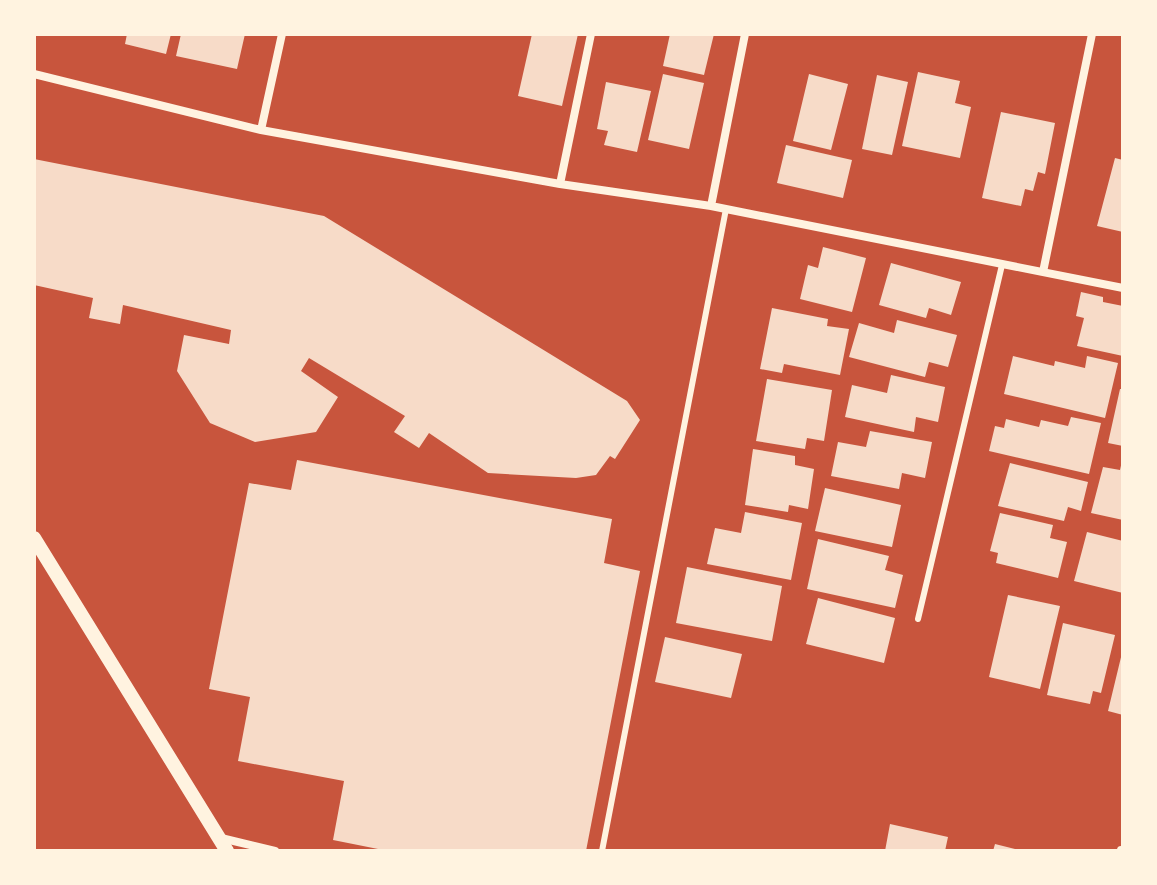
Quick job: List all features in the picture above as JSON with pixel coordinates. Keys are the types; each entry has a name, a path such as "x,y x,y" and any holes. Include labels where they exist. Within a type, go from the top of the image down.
{"street":[{"path":"261,130 282,34"},
{"path":"560,184 591,34"},
{"path":"711,206 745,34"},
{"path":"1043,272 1092,34"},
{"path":"34,74 261,130 560,184 711,206 1123,288"},
{"path":"34,538 227,851"},
{"path":"219,837 275,851"}],"lane":[{"path":"602,851 726,209"},
{"path":"918,619 1002,265"}],"building":[{"path":"127,34 171,34 166,54 125,44"},
{"path":"181,34 245,34 237,69 176,56"},
{"path":"532,34 578,34 562,106 518,96"},
{"path":"670,34 714,34 704,75 663,66"},
{"path":"918,72 960,81 955,103 971,107 960,158 902,146"},
{"path":"663,74 704,83 689,149 648,140"},
{"path":"809,74 848,84 831,150 793,141"},
{"path":"877,75 908,82 892,155 862,149"},
{"path":"606,82 651,91 637,152 604,145 608,131 597,129"},
{"path":"1001,112 1055,123 1045,174 1038,172 1033,191 1025,189 1021,206 982,198"},
{"path":"786,145 852,160 843,198 777,183"},
{"path":"1115,158 1123,160 1123,232 1097,226"},
{"path":"34,159 324,216 627,401 640,420 615,459 610,456 596,475 576,478 488,473 429,433 419,448 394,432 405,416 309,358 301,371 338,397 316,432 255,442 210,423 177,371 184,335 229,344 231,330 123,305 120,324 89,318 93,298 34,285"},
{"path":"823,247 866,258 852,312 800,299 808,265 818,268"},
{"path":"891,263 961,282 951,315 929,308 926,318 879,305"},
{"path":"1081,292 1103,297 1103,302 1123,306 1123,356 1077,346 1084,318 1076,316"},
{"path":"772,308 828,319 827,326 849,329 840,375 784,364 782,373 760,369"},
{"path":"897,320 957,335 948,367 929,362 925,377 849,357 859,323 894,333"},
{"path":"1013,356 1054,366 1055,361 1085,368 1087,356 1118,363 1105,418 1004,394"},
{"path":"891,375 945,387 938,422 916,417 914,432 845,417 852,385 887,393"},
{"path":"767,379 832,390 824,441 807,438 805,449 756,441"},
{"path":"1120,389 1123,389 1123,446 1108,443"},
{"path":"1071,417 1101,423 1089,474 989,451 995,426 1004,428 1006,419 1039,427 1041,420 1068,426"},
{"path":"870,431 932,442 925,478 902,473 899,489 831,476 838,442 866,447"},
{"path":"753,449 795,456 795,465 814,469 808,509 789,505 788,512 745,505"},
{"path":"297,460 612,519 604,563 640,571 586,851 388,851 333,840 344,781 238,761 250,697 209,689 249,483 291,490"},
{"path":"1122,461 1123,520 1091,513 1103,467 1120,470"},
{"path":"1010,463 1088,482 1081,511 1068,507 1064,521 998,506"},
{"path":"825,488 901,505 892,547 815,531"},
{"path":"745,512 802,523 791,580 707,564 715,528 741,533"},
{"path":"1000,513 1053,525 1050,538 1067,542 1058,578 996,563 998,553 990,551"},
{"path":"1087,532 1123,541 1123,593 1074,581"},
{"path":"818,539 889,556 885,570 903,575 895,608 807,589"},
{"path":"687,567 782,586 772,641 676,623"},
{"path":"1008,595 1060,606 1040,689 989,677"},
{"path":"818,598 895,618 884,663 806,644"},
{"path":"1063,623 1115,635 1101,693 1093,691 1090,704 1047,695"},
{"path":"665,637 742,654 731,698 655,682"},
{"path":"1123,653 1123,715 1108,711"},
{"path":"890,824 948,837 945,851 885,851"},
{"path":"995,844 1019,850 1019,851 993,851"}]}
